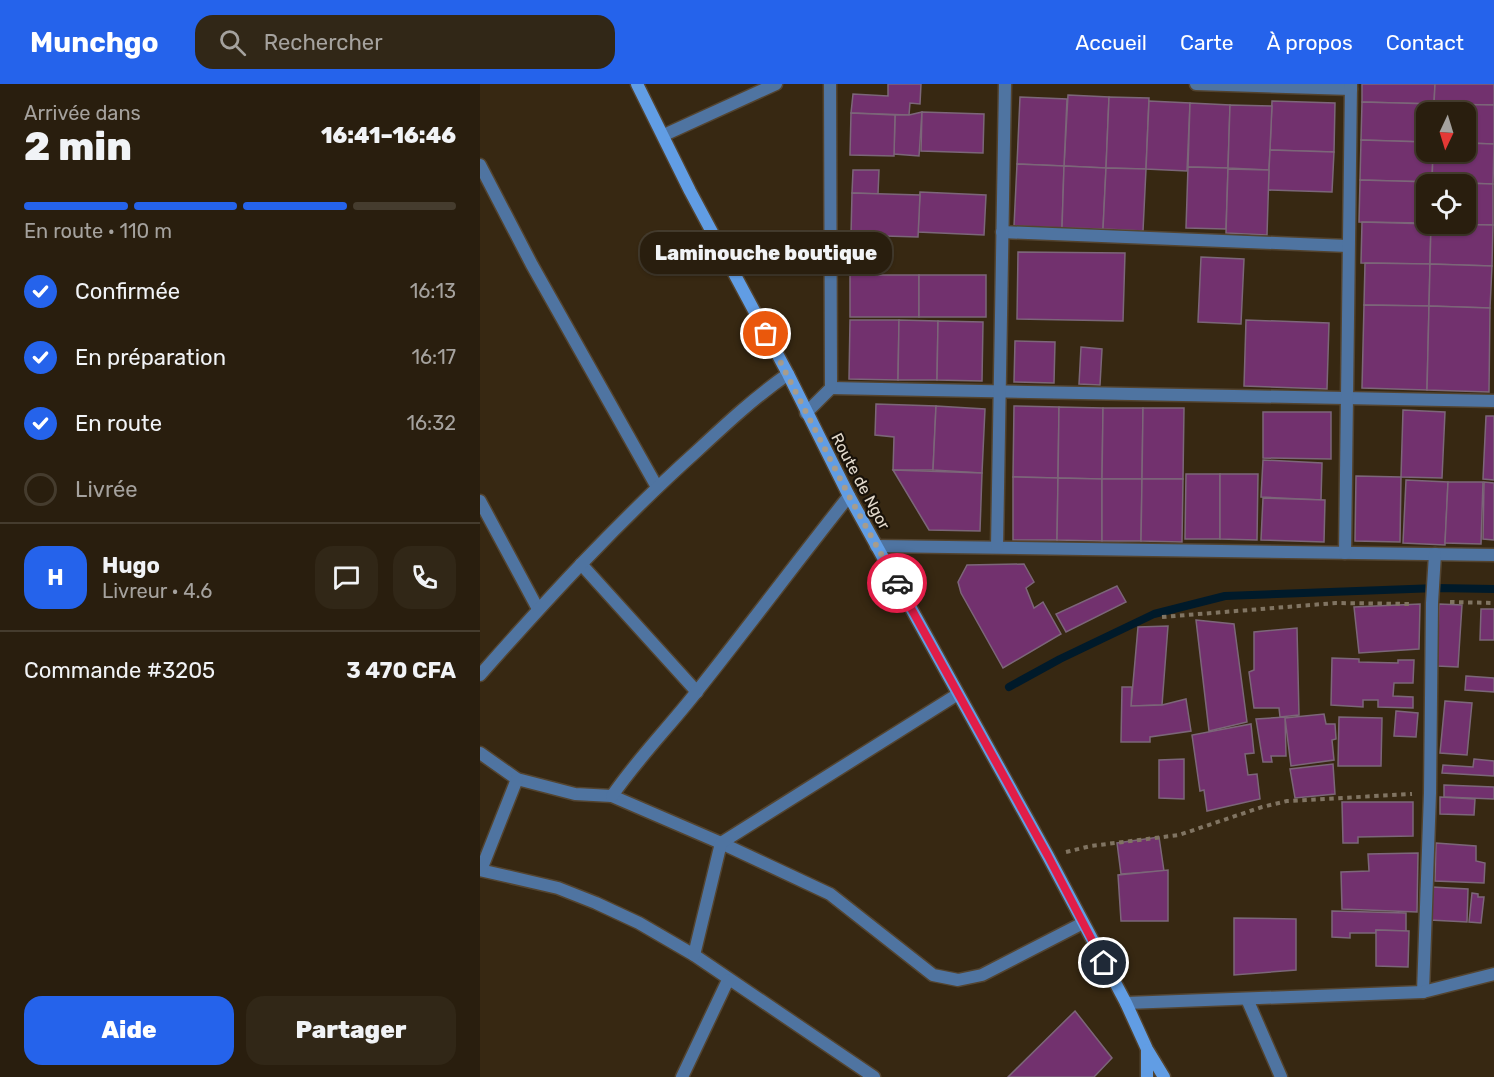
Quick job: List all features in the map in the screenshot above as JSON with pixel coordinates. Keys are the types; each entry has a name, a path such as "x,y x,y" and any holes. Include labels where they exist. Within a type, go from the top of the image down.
{"street":[{"name":"Route de Ngor","path":"638,84 690,191 788,374 849,496 1048,856 1126,1003 1147,1049 1164,1077"},
{"path":"664,135 776,84"},
{"path":"806,413 831,388 830,84"},
{"path":"997,547 1005,84"},
{"path":"1196,84 1351,86 1345,398 1345,553"},
{"path":"480,165 532,266 657,487"},
{"path":"1002,232 1348,246"},
{"path":"480,675 538,609 657,487 757,396 788,374"},
{"path":"831,388 1494,401"},
{"path":"612,796 628,773 697,692 784,576 849,496"},
{"path":"480,501 538,609"},
{"path":"876,546 1494,555"},
{"path":"1423,992 1435,554"},
{"path":"581,564 697,692"},
{"path":"694,955 722,843 958,694"},
{"path":"480,753 517,779 575,794 612,796 722,843 830,894 933,975 958,980 982,975 1083,922"},
{"path":"517,779 481,870 558,888 639,923 694,955 874,1077"},
{"path":"1126,1003 1423,992 1494,974"},
{"path":"682,1077 728,980"},
{"path":"1247,999 1281,1077"},
{"path":"1147,1049 1147,1077"}],"path":[{"path":"1162,617 1336,603 1432,599 1494,603"},
{"path":"1048,856 1090,846 1179,835 1287,801 1430,793"}],"building":[{"path":"888,84 921,84 920,104 910,103 909,115 851,113 853,94 888,96"},
{"path":"1362,84 1435,84 1434,102 1362,102"},
{"path":"1435,84 1494,84 1494,105 1476,105 1476,102 1434,102"},
{"path":"1068,95 1109,97 1106,168 1064,166"},
{"path":"1020,97 1067,99 1064,166 1017,164"},
{"path":"1109,97 1149,98 1146,169 1106,168"},
{"path":"1149,101 1190,103 1187,171 1146,169"},
{"path":"1272,101 1335,103 1334,152 1270,150"},
{"path":"1362,102 1416,104 1416,142 1361,140"},
{"path":"1190,103 1230,105 1228,168 1188,167"},
{"path":"1230,105 1272,106 1269,170 1228,168"},
{"path":"1476,105 1494,105 1494,144 1476,143"},
{"path":"922,112 919,156 894,154 895,115"},
{"path":"922,112 984,114 983,153 921,151"},
{"path":"851,113 895,115 894,156 850,155"},
{"path":"1361,140 1416,142 1416,162 1433,162 1432,174 1416,174 1416,182 1360,180"},
{"path":"1476,143 1494,144 1493,184 1476,183 1476,174 1432,174 1433,162 1476,162"},
{"path":"1270,150 1334,152 1332,192 1268,190"},
{"path":"1017,164 1064,166 1062,228 1014,226"},
{"path":"1064,166 1106,168 1103,229 1062,228"},
{"path":"1188,167 1228,168 1226,229 1186,228"},
{"path":"1106,168 1146,169 1143,231 1103,229"},
{"path":"1228,169 1269,170 1267,235 1226,233"},
{"path":"853,170 879,170 878,194 852,193"},
{"path":"1360,180 1416,182 1416,223 1359,222"},
{"path":"1476,183 1493,184 1493,225 1476,225"},
{"path":"920,192 986,195 984,235 918,232"},
{"path":"852,193 920,195 918,237 851,235"},
{"path":"1362,222 1416,224 1416,234 1431,234 1430,264 1361,263"},
{"path":"1476,225 1493,225 1492,266 1430,264 1431,234 1476,234"},
{"path":"1018,252 1125,253 1123,321 1017,319"},
{"path":"1201,257 1244,259 1241,324 1198,322"},
{"path":"1365,263 1430,264 1429,306 1364,305"},
{"path":"1430,264 1492,266 1490,308 1429,306"},
{"path":"850,275 919,275 919,317 850,317"},
{"path":"919,275 986,275 986,317 919,317"},
{"path":"1364,305 1429,306 1427,390 1362,388"},
{"path":"1429,306 1490,308 1489,392 1427,390"},
{"path":"850,320 899,320 898,380 849,379"},
{"path":"899,320 938,321 937,380 898,380"},
{"path":"1246,320 1329,323 1327,389 1244,386"},
{"path":"938,321 983,322 982,381 937,380"},
{"path":"1015,341 1055,342 1054,383 1014,382"},
{"path":"1081,347 1102,349 1100,385 1079,384"},
{"path":"876,404 936,406 933,470 893,470 894,437 875,435"},
{"path":"936,406 985,409 982,473 933,470"},
{"path":"1014,406 1059,407 1058,478 1013,477"},
{"path":"1059,407 1103,408 1102,479 1058,478"},
{"path":"1103,408 1143,408 1142,479 1102,479"},
{"path":"1143,408 1184,408 1183,479 1142,479"},
{"path":"1403,410 1445,412 1442,478 1401,477"},
{"path":"1263,412 1331,412 1331,459 1263,458"},
{"path":"1486,416 1494,416 1494,480 1483,479"},
{"path":"1263,460 1322,463 1321,500 1261,497"},
{"path":"893,470 982,473 980,531 929,530"},
{"path":"1186,474 1220,474 1220,539 1185,539"},
{"path":"1220,474 1258,474 1257,540 1220,539"},
{"path":"1356,476 1401,477 1400,542 1355,541"},
{"path":"1013,477 1058,478 1057,540 1013,540"},
{"path":"1058,478 1102,479 1102,541 1057,540"},
{"path":"1102,479 1142,479 1141,541 1102,541"},
{"path":"1142,479 1183,479 1182,542 1141,541"},
{"path":"1406,480 1448,482 1445,545 1403,543"},
{"path":"1448,482 1483,482 1481,544 1445,543"},
{"path":"1484,482 1494,483 1494,540 1483,539"},
{"path":"1263,498 1325,500 1324,542 1261,540"},
{"path":"1024,564 1034,582 1026,588 1034,608 1043,602 1061,634 1003,668 961,593 958,582 967,565"},
{"path":"1117,586 1126,602 1066,632 1056,614"},
{"path":"1420,604 1419,649 1359,653 1354,607"},
{"path":"1439,604 1462,605 1458,667 1437,666"},
{"path":"1481,609 1494,609 1494,640 1480,640"},
{"path":"1196,620 1234,624 1247,722 1209,731"},
{"path":"1168,626 1162,705 1131,706 1138,627"},
{"path":"1297,628 1299,715 1280,717 1279,708 1254,708 1249,672 1254,670 1254,632"},
{"path":"1332,658 1359,659 1359,662 1398,663 1398,660 1414,660 1413,683 1394,683 1393,696 1413,697 1413,708 1378,707 1378,700 1363,700 1363,707 1331,705"},
{"path":"1466,676 1494,678 1494,692 1465,690"},
{"path":"1122,687 1132,687 1131,706 1162,705 1186,699 1191,731 1150,737 1150,742 1121,742"},
{"path":"1445,701 1472,703 1467,755 1440,753"},
{"path":"1396,711 1418,713 1416,737 1394,736"},
{"path":"1324,714 1326,724 1335,724 1336,739 1332,740 1334,760 1291,766 1285,718"},
{"path":"1285,717 1286,756 1271,756 1272,762 1263,762 1256,719"},
{"path":"1339,717 1382,718 1381,766 1338,766"},
{"path":"1251,724 1254,753 1245,754 1248,775 1257,774 1260,799 1207,811 1204,790 1200,791 1192,735"},
{"path":"1184,759 1184,799 1159,798 1159,760"},
{"path":"1474,759 1494,761 1494,776 1442,773 1443,765 1473,767"},
{"path":"1333,764 1335,794 1295,798 1290,769"},
{"path":"1444,785 1494,787 1494,799 1444,797"},
{"path":"1440,797 1475,799 1474,815 1440,814"},
{"path":"1342,802 1413,802 1413,836 1358,837 1358,843 1343,843"},
{"path":"1159,837 1164,871 1121,874 1117,843"},
{"path":"1436,843 1476,846 1476,861 1485,863 1484,883 1435,881"},
{"path":"1418,853 1417,912 1342,909 1341,872 1369,871 1368,854"},
{"path":"1168,870 1168,921 1121,921 1118,875"},
{"path":"1432,887 1468,889 1467,922 1430,920"},
{"path":"1472,893 1478,894 1478,897 1484,897 1481,923 1469,922"},
{"path":"1332,911 1406,913 1406,931 1376,930 1376,933 1350,933 1350,938 1332,937"},
{"path":"1234,918 1296,919 1296,970 1234,975"},
{"path":"1376,930 1409,931 1408,967 1376,966"},
{"path":"1075,1011 1112,1058 1094,1077 1008,1077"}],"waterway":[{"path":"1009,687 1060,659 1154,614 1225,596 1437,588 1494,589"}],"way so far":[{"path":"766,334 849,496 897,583"}],"place":[{"name":"Laminouche boutique","path":"766,334"}],"route":[{"path":"897,583 1048,856 1104,963"}]}
